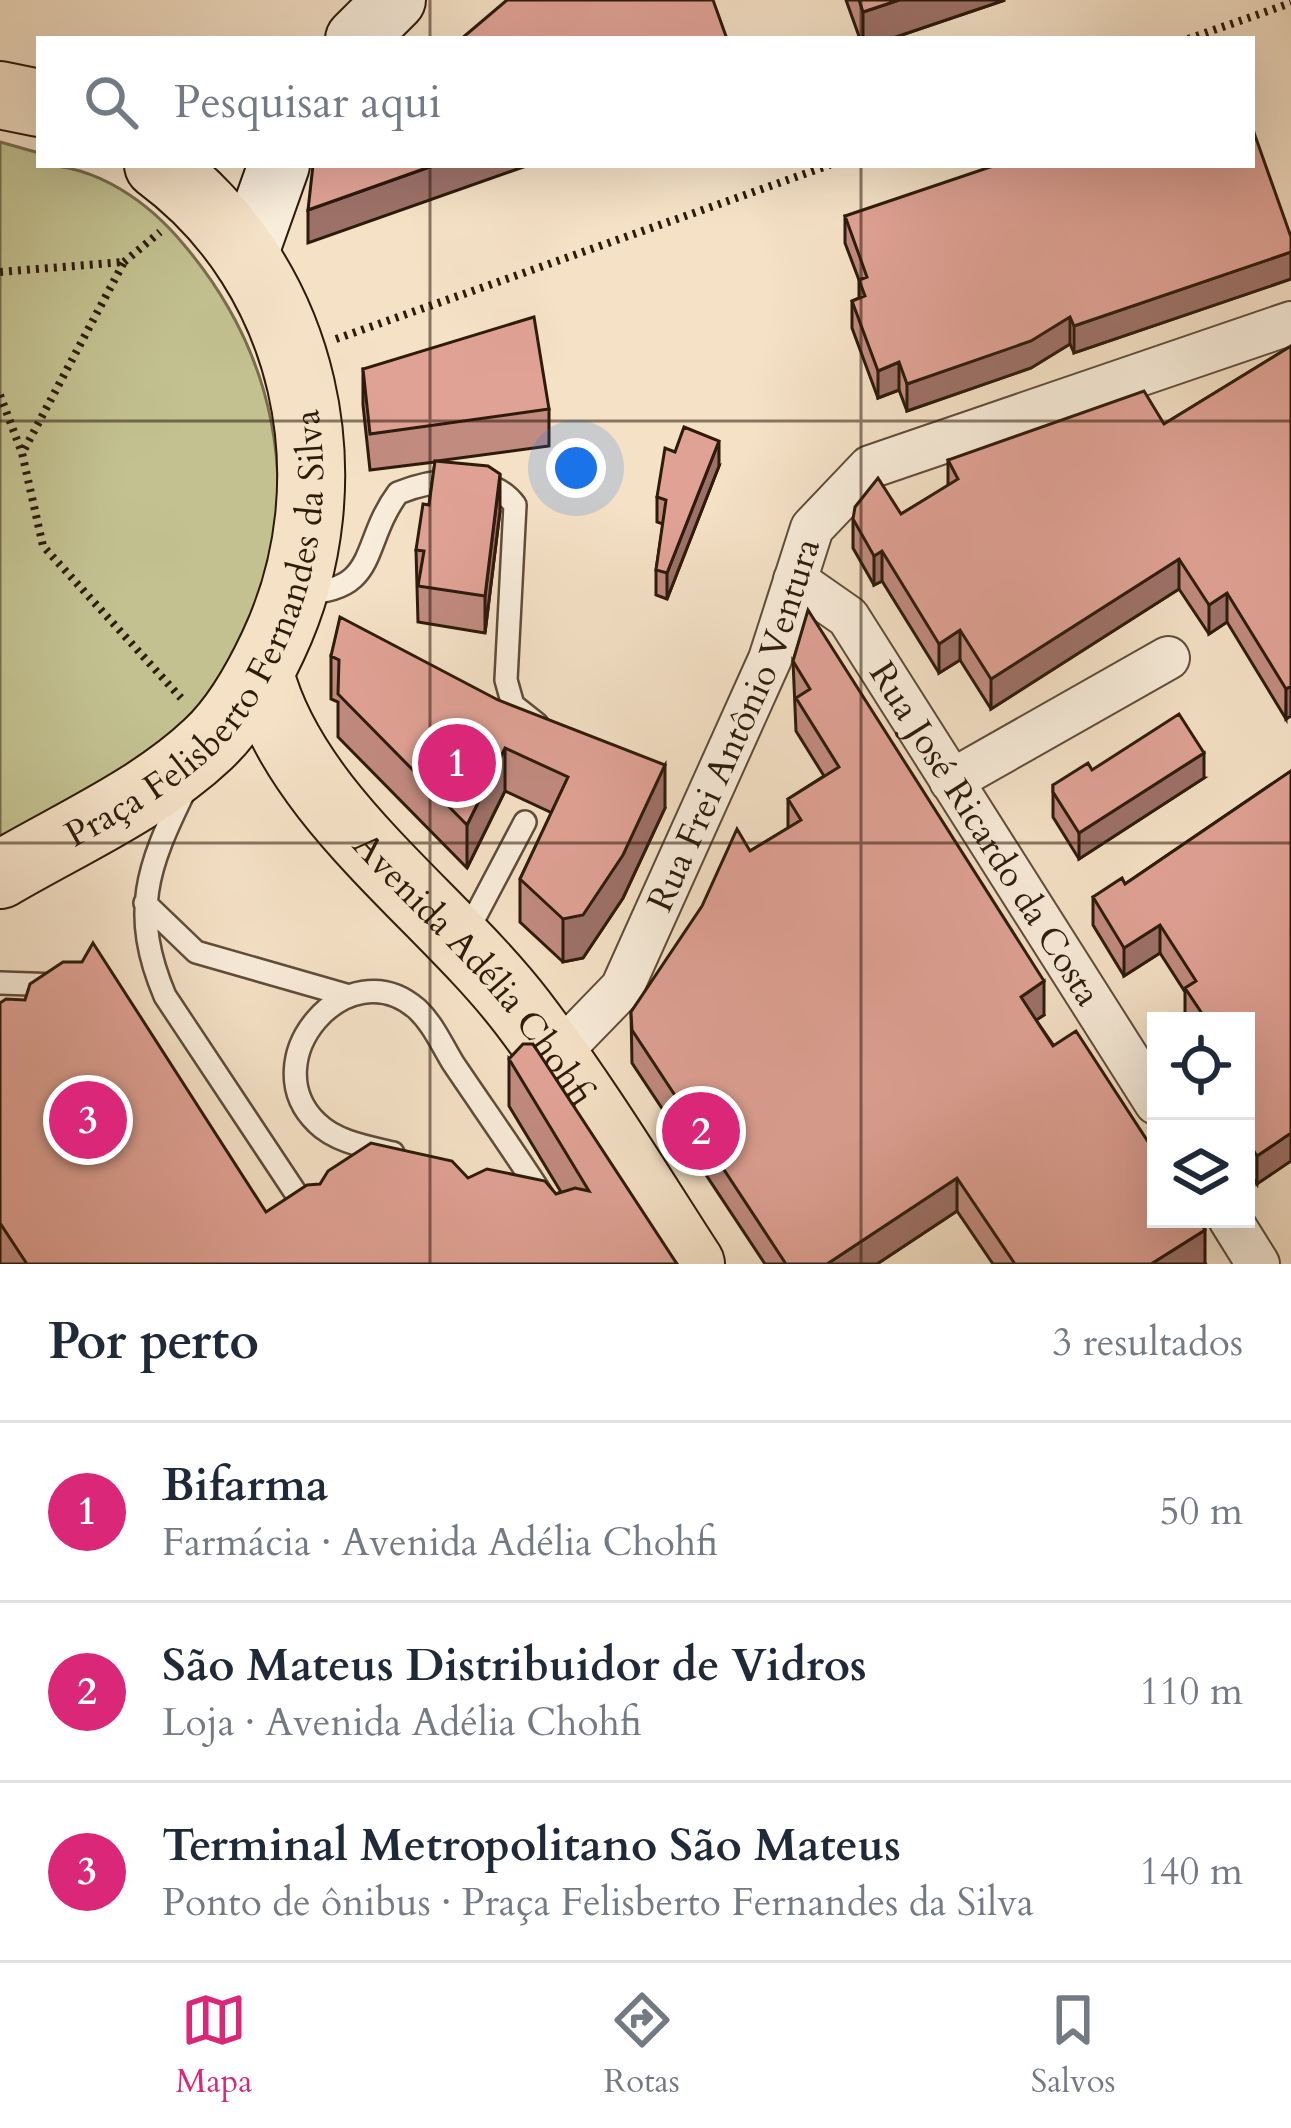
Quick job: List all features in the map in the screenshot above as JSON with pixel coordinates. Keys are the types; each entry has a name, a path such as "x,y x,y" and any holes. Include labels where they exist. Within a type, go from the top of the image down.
{"highway":[{"path":"0,94 36,102"},
{"name":"Praça Felisberto Fernandes da Silva","path":"0,875 153,785 197,724 260,673 294,593 306,550 313,484 310,418 295,354 276,305 200,199 163,195"},
{"name":"Avenida Adélia Chohfi","path":"260,673 283,737 406,888 520,1009 691,1264"}],"main road":[{"path":"359,36 395,0"},
{"path":"402,36 437,0"},
{"path":"245,261 278,168"}],"street":[{"name":"Rua Frei Antônio Ventura","path":"554,1058 622,988 770,659 812,528 870,467 1291,323"},
{"name":"Rua José Ricardo da Costa","path":"795,580 848,617 1147,1089"},
{"path":"952,781 1168,658"},
{"path":"1236,1228 1258,1264"}],"lane":[{"path":"294,593 328,593 360,574 398,493 485,481 504,490 515,505 506,680 513,705 549,730"},
{"path":"197,724 151,860 144,934 164,997 313,1219"},
{"path":"460,946 525,822"},
{"path":"145,903 196,952 346,995 380,991 401,998 428,1022 562,1227"},
{"path":"0,982 41,980 73,997"},
{"path":"346,995 315,1021 297,1050 296,1089 302,1104 333,1135 414,1158"}],"path":[{"path":"1197,36 1291,3"},
{"path":"295,354 822,168"},
{"path":"22,453 163,195"},
{"path":"0,272 124,262"},
{"path":"0,395 22,453 43,546 197,724"}],"shaded area":[{"path":"0,142 36,152 36,168 81,171 120,189 185,246 216,287 259,376 272,423 277,471 268,570 244,642 214,697 190,722 74,810 47,824 0,835"}],"building":[{"path":"507,0 713,0 726,36 465,36"},
{"path":"859,0 899,0 863,12"},
{"path":"1255,135 1291,237 1291,252 1074,326 1070,317 1031,341 907,384 899,362 878,371 852,301 865,296 859,280 867,277 845,216 987,168 1255,168"},
{"path":"313,168 427,168 308,210"},
{"path":"534,317 549,409 370,434 363,369"},
{"path":"1291,346 1291,686 1286,689 1227,593 1209,605 1179,559 991,679 960,630 939,644 882,551 874,556 853,519 855,507 878,478 901,514 958,479 948,460 1144,391 1164,424"},
{"path":"684,427 719,441 667,573 656,570 666,500 657,497 665,448 675,452"},
{"path":"435,461 488,466 500,474 485,596 418,586 424,551 416,550"},
{"path":"808,610 1044,981 1021,997 1053,1046 1076,1031 1147,1140 1147,1228 1205,1230 1151,1264 1015,1264 957,1178 827,1264 786,1264 632,1030 631,1012 702,906 737,829 750,851 801,820 788,799 839,767 796,698 810,689 793,661"},
{"path":"340,617 498,700 665,765 623,855 583,915 563,919 520,879 568,777 505,748 467,825 338,694 339,660 331,656"},
{"path":"1179,714 1204,753 1079,833 1053,785 1088,763 1092,770"},
{"path":"1291,771 1291,1133 1257,1156 1255,1012 1201,1012 1185,988 1196,981 1160,925 1124,948 1093,897 1122,878 1125,884"},
{"path":"93,943 266,1212 307,1185 320,1184 328,1171 371,1143 452,1161 468,1178 487,1169 545,1181 556,1194 575,1188 589,1191 509,1059 523,1044 533,1044 677,1264 27,1264 0,1223 0,1003 25,1000 30,984 63,962 82,962"}],"place":[{"name":"Bifarma","path":"457,763"},
{"name":"Terminal Metropolitano São Mateus","path":"88,1120"},
{"name":"São Mateus Distribuidor de Vidros","path":"701,1131"}]}
